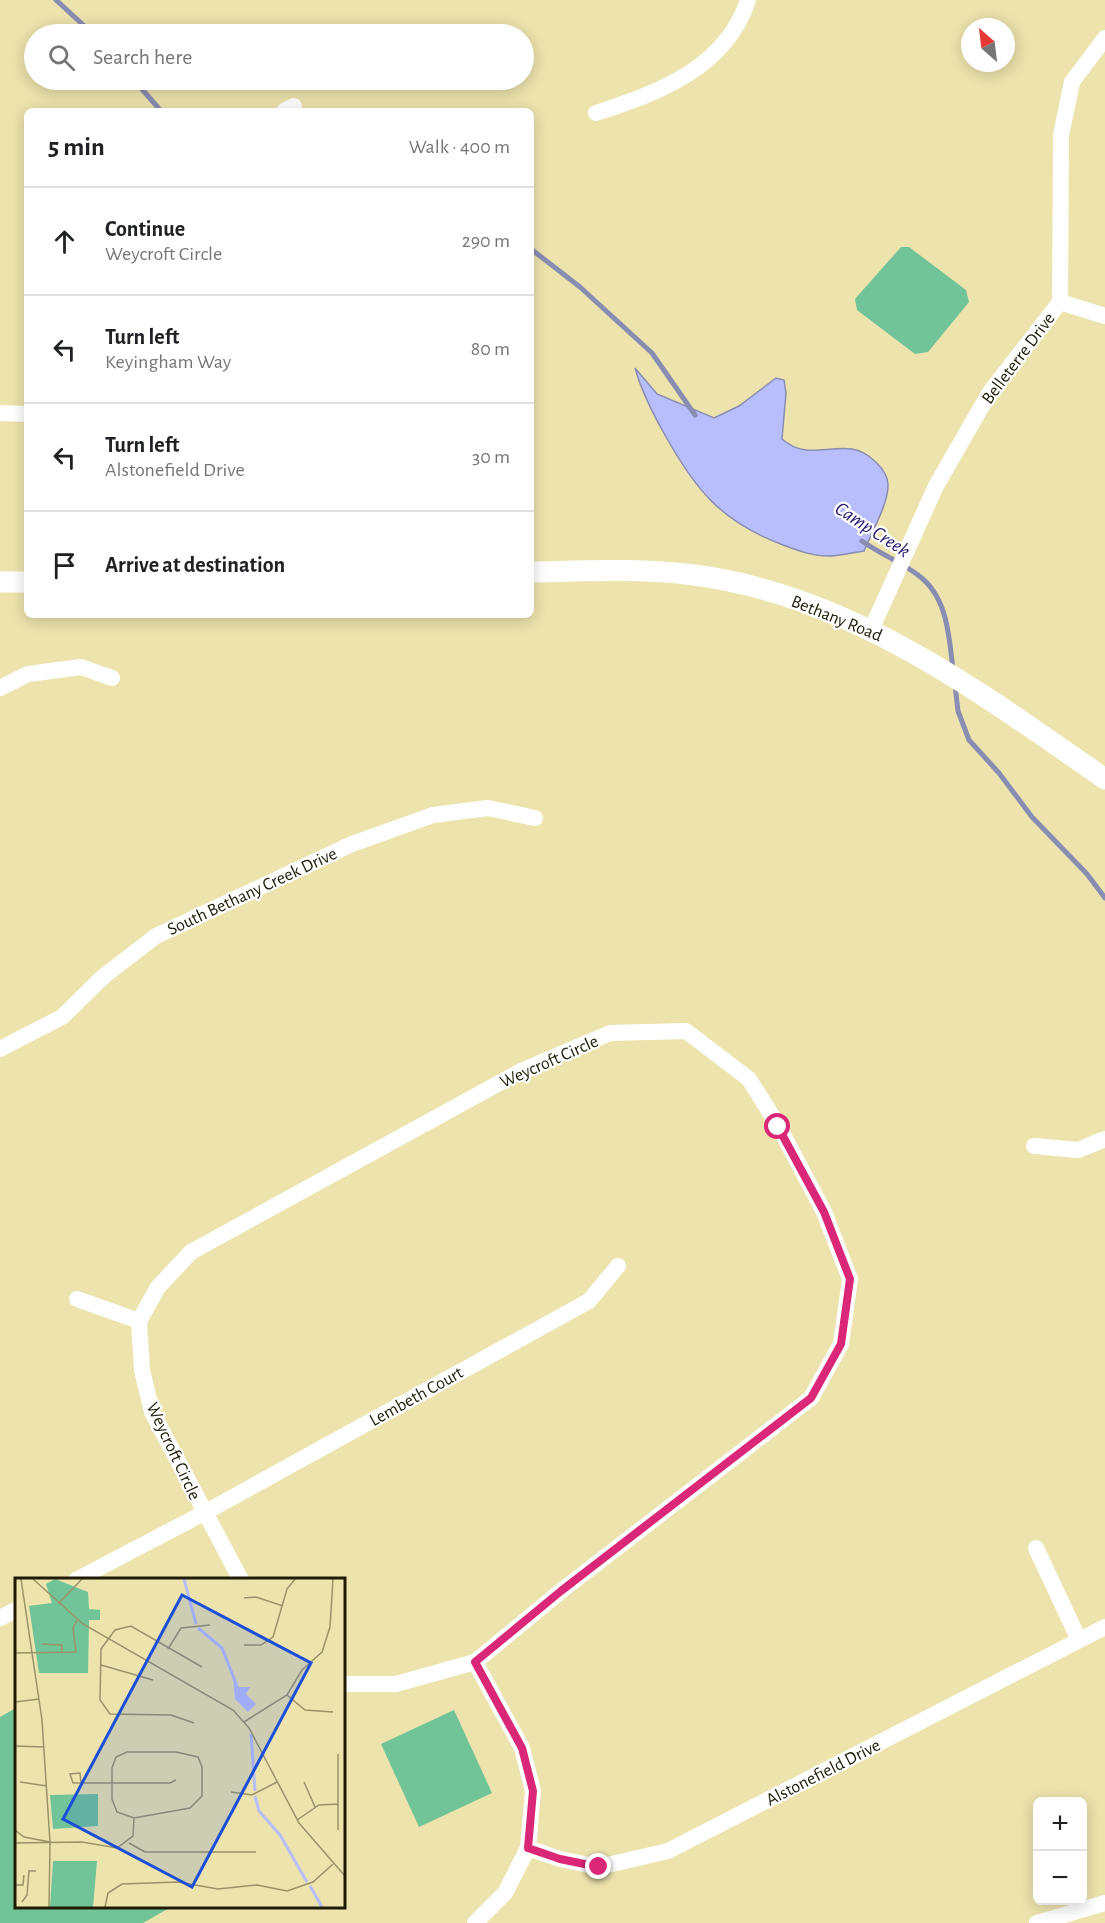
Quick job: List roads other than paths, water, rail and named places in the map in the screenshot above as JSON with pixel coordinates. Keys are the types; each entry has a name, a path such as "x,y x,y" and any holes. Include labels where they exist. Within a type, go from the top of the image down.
{"street":[{"path":"596,113 648,96 692,73 736,31 748,0"},
{"name":"Belleterre Drive","path":"871,630 936,486 990,392 1060,302 1061,135 1072,82 1105,38"},
{"path":"1060,302 1105,316"},
{"path":"0,413 24,414"},
{"name":"Bethany Road","path":"534,572 628,570 695,575 754,587 825,611 871,630 930,661 1007,710 1105,779"},
{"path":"0,582 24,582"},
{"path":"0,688 28,674 81,667 112,678"},
{"name":"South Bethany Creek Drive","path":"0,1049 62,1017 104,976 156,936 352,844 433,815 488,808 535,818"},
{"name":"Weycroft Circle","path":"240,1578 152,1412 142,1370 140,1321 158,1287 192,1252 521,1071 610,1033 686,1031 749,1079 824,1212 850,1279 841,1344 811,1398 561,1591 475,1662 396,1683 345,1684"},
{"path":"1034,1146 1078,1150 1105,1139"},
{"name":"Lembeth Court","path":"80,1578 204,1513 589,1301 618,1266"},
{"path":"77,1299 140,1321"},
{"path":"1036,1548 1079,1641"},
{"path":"0,1618 15,1610"},
{"name":"Alstonefield Drive","path":"528,1848 560,1859 599,1867 668,1851 1105,1627"},
{"path":"475,1662 522,1748 533,1791 528,1848 505,1893 476,1923"},
{"path":"1037,1923 1105,1903"}],"water":[{"path":"635,368 657,394 714,418 739,406 776,378 784,380 786,393 782,439 799,449 852,449 864,453 876,462 885,474 888,486 885,501 864,551 832,556 807,553 762,536 727,515 700,488 676,455 648,403"}],"waterway":[{"name":"Camp Creek","path":"56,0 82,24"},
{"name":"Camp Creek","path":"143,90 158,108"},
{"name":"Camp Creek","path":"534,251 580,287 652,353 695,415"},
{"name":"Camp Creek","path":"862,541 918,575 936,594 945,618 953,670"},
{"name":"Camp Creek","path":"955,685 958,711 969,740 999,773 1032,817 1087,874 1105,898"}]}
